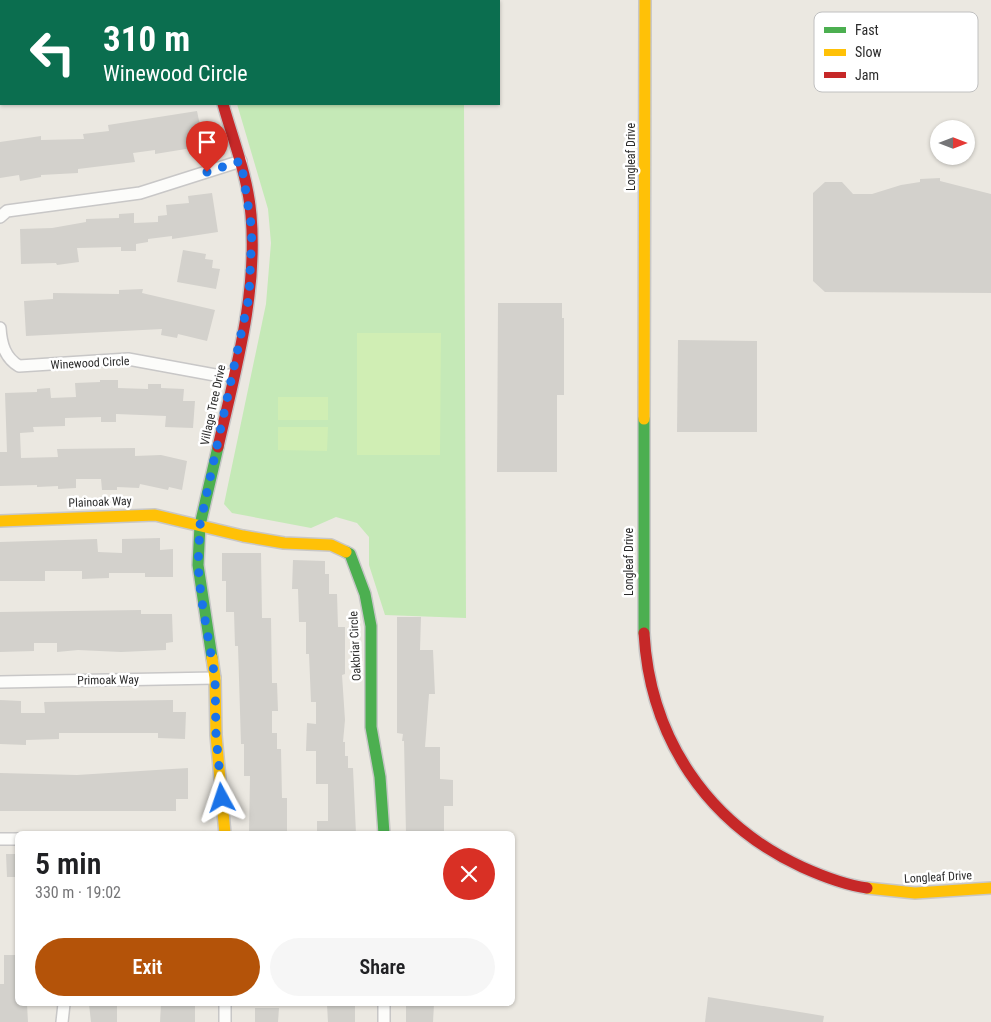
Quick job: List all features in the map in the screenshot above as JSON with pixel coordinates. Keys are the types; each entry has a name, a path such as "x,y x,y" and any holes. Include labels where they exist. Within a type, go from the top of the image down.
{"street":[{"name":"Longleaf Drive","path":"645,0 643,601 646,662 653,696 664,727 689,773 720,810 757,844 800,868 852,885 903,893 926,894 991,888"},
{"name":"Village Tree Drive","path":"224,105 241,161 251,214 252,264 249,297 234,375 200,525 198,565 201,596 215,678 216,735 225,831"},
{"path":"0,217 7,211 140,193 241,161"},
{"name":"Winewood Circle","path":"0,328 1,341 10,361 19,366 128,360 215,376 234,375"},
{"name":"Plainoak Way","path":"0,520 139,514 155,515 200,525"},
{"name":"Oakbriar Circle","path":"200,525 243,536 299,546 331,545 350,554 364,594 370,626 372,736 380,776 384,831"},
{"name":"Primoak Way","path":"0,682 215,678"},
{"path":"0,839 15,839"},
{"path":"62,1022 64,1006"},
{"path":"225,1006 225,1022"},
{"path":"384,1006 384,1022"}],"green space":[{"path":"237,105 464,105 466,618 385,615 369,565 369,537 357,523 336,517 311,528 232,513 224,504 266,304 271,243 268,209"},
{"path":"357,333 441,333 440,455 357,455"},
{"path":"278,397 328,397 328,420 278,420"},
{"path":"278,427 328,427 327,451 278,450"}],"building":[{"path":"197,111 203,140 191,142 192,148 155,154 155,150 133,153 135,162 78,169 78,173 41,175 41,177 20,181 19,175 0,178 0,142 41,136 41,140 84,139 83,134 109,131 108,125"},
{"path":"940,178 940,181 991,194 991,293 825,292 813,281 813,193 825,182 842,182 853,194 872,194 901,185 920,182 920,179"},
{"path":"212,193 218,232 172,239 172,236 148,239 148,242 136,244 136,251 121,251 121,247 77,248 79,262 57,265 56,263 21,264 20,229 52,228 86,222 86,219 119,218 119,214 134,213 134,223 158,222 158,216 167,215 166,205 189,203 188,196"},
{"path":"183,250 206,254 205,259 213,260 212,268 220,269 216,289 177,282"},
{"path":"143,289 142,293 215,310 207,341 178,334 177,338 161,335 162,329 26,336 24,301 53,299 53,293 119,294 119,290"},
{"path":"498,303 562,303 562,318 564,318 564,395 557,395 557,472 497,472"},
{"path":"678,340 757,341 757,432 677,432"},
{"path":"100,380 118,380 118,388 148,389 148,384 161,384 161,388 184,389 183,401 195,401 193,428 165,427 166,416 116,414 116,422 101,422 101,417 65,418 65,426 33,427 34,432 20,433 21,458 58,457 57,449 135,448 135,456 161,455 187,461 182,490 169,487 168,490 140,484 139,488 117,487 117,490 102,490 101,479 76,479 76,488 58,489 58,486 37,487 37,485 0,486 0,452 7,452 5,393 37,392 37,389 50,388 51,398 76,397 75,383 100,382"},
{"path":"160,538 160,550 173,549 173,577 145,577 145,573 109,573 109,578 82,579 82,571 45,571 45,581 0,581 0,542 97,539 98,552 122,553 122,539"},
{"path":"222,553 261,553 262,618 271,618 272,683 277,683 278,711 272,711 272,733 277,733 277,749 281,749 282,798 287,798 287,831 249,831 250,776 244,776 244,744 241,744 238,646 235,646 234,612 226,612 226,581 222,581"},
{"path":"293,560 325,561 325,574 329,574 329,594 337,594 338,627 345,627 345,674 342,675 345,720 343,742 345,742 345,756 348,756 348,768 353,768 356,831 317,831 317,821 328,821 328,784 316,784 316,751 306,751 307,723 316,724 316,702 311,702 309,654 306,654 306,622 299,622 298,589 292,589"},
{"path":"141,610 141,614 172,614 173,642 166,643 166,650 121,652 78,650 57,652 57,643 34,643 34,651 0,652 0,612"},
{"path":"397,617 421,617 420,650 433,650 435,694 429,694 425,747 440,747 440,779 453,780 453,806 444,806 444,831 406,831 404,741 402,741 403,734 397,733"},
{"path":"0,700 21,701 21,713 45,713 44,702 173,700 173,712 186,712 185,739 158,738 158,733 59,733 59,739 26,740 26,745 0,744"},
{"path":"188,768 188,799 176,799 176,811 0,811 0,773 77,775"},
{"path":"6,854 15,854 15,877 7,877"},
{"path":"4,955 15,955 15,1006 27,1006 28,1022 0,1022 0,984 4,984"},
{"path":"708,997 824,1016 823,1022 705,1022"},
{"path":"89,1006 117,1006 117,1022 91,1022"},
{"path":"161,1006 195,1006 195,1022 160,1022"},
{"path":"327,1006 355,1006 355,1022 328,1022"},
{"path":"406,1006 434,1006 433,1022 406,1022"},
{"path":"255,1008 279,1008 278,1022 255,1022"}],"traffic: fast":[{"path":"644,419 644,633"},
{"path":"212,658 198,565 200,525 218,447"},
{"path":"346,552 350,554 365,594 371,626 371,727 380,777 384,831"}],"traffic: slow":[{"path":"644,419 645,0"},
{"path":"0,521 155,515 243,536 284,543 331,545 346,552"},
{"path":"212,658 215,678 216,735 225,831"},
{"path":"867,888 915,893 991,888"}],"traffic: jam":[{"path":"218,447 238,361 248,303 252,244 251,215 247,187 223,105"},
{"path":"644,633 649,671 658,708 672,742 690,773 712,801 738,827 768,849 818,874 867,888"}],"route":[{"path":"207,172 241,161 246,181 252,230 252,264 249,297 234,375 200,525 198,549 201,596 215,678 216,735 222,798"}]}
